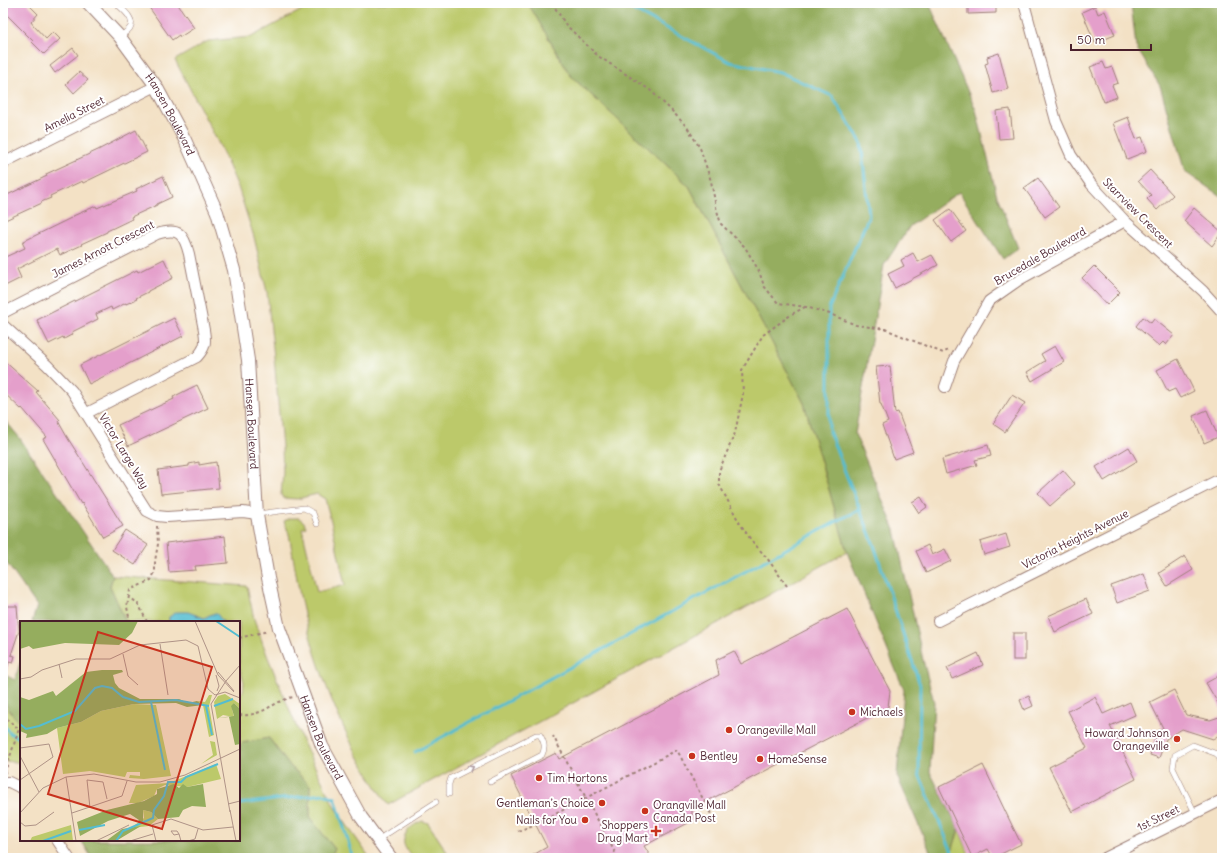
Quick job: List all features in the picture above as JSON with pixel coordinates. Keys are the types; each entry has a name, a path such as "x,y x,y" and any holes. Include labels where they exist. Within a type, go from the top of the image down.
{"street":[{"name":"Hansen Boulevard","path":"88,3 120,37 156,86 185,140 217,212 234,270 248,360 257,514 268,578 279,628 322,746 361,817 391,858"},
{"name":"Starrview Crescent","path":"1024,3 1056,122 1071,155 1091,184 1126,221 1203,291 1222,312"},
{"name":"Amelia Street","path":"3,163 156,86"},
{"name":"Brucedale Boulevard","path":"945,387 954,361 989,300 1019,280 1126,221"},
{"name":"James Arnott Crescent","path":"3,312 157,234 167,230 181,234 186,243 189,254 204,330 204,350 197,357 87,413"},
{"name":"Victor Large Way","path":"3,324 47,365 72,391 147,510 157,516"},
{"name":"Victoria Heights Avenue","path":"938,621 1222,478"},
{"path":"157,516 167,517 242,512 257,514"},
{"path":"6,782 20,788"},
{"name":"1st Street","path":"1105,858 1222,800"},
{"path":"58,841 69,858"}],"lane":[{"path":"116,3 130,17 132,22 131,27 120,37"},
{"path":"257,514 304,508 313,513 317,524"},
{"path":"449,794 449,784 451,778 536,735 540,735 544,742 545,750 542,755 490,782"},
{"path":"1195,813 1173,768 1176,755 1193,745 1220,752 1222,763"},
{"path":"378,840 436,802"}],"path":[{"path":"552,3 566,25 598,56 650,90 686,127 700,148 711,181 721,224 746,247 759,271 764,286 778,303 806,306 856,325 885,329 943,353"},
{"path":"787,586 739,522 719,484 719,471 735,433 743,394 742,370 763,335 806,306"},
{"path":"130,621 127,607 130,590 151,580 155,572 158,544 157,516"},
{"path":"129,596 139,605 147,621"},
{"path":"240,638 279,628"},
{"path":"240,715 257,714 288,698 303,695"},
{"path":"3,713 8,720 20,729 14,742 6,769 6,782"},
{"path":"553,736 618,858"},
{"path":"518,831 536,824 678,750 711,814"}],"green space":[{"path":"315,3 528,3 570,75 689,186 804,403 847,552 388,805 362,764 340,720 322,675 308,629 289,534 284,521 291,518 299,518 304,522 306,527 302,528 317,592 345,585 331,521 325,499 317,494 297,499 283,498 281,495 283,472 282,447 274,357 267,292 254,237 238,187 220,146 175,60 208,41 251,37"},
{"path":"528,3 929,3 976,110 997,196 1018,248 1003,259 959,192 910,226 884,265 855,434 895,530 923,660 934,702 930,772 959,829 950,858 933,858 897,776 904,690 847,552 804,403 689,186 570,75"},
{"path":"1131,3 1222,3 1222,197 1185,172 1160,86 1136,47"},
{"path":"3,418 19,437 113,576 110,586 126,621 32,621 37,606 3,558"},
{"path":"113,576 247,586 254,619 302,740 335,808 370,858 330,858 335,849 310,818 310,785 288,764 269,738 242,743 240,745 240,694 243,691 244,682 240,669 240,621 222,621 212,614 204,618 183,612 169,617 169,621 126,621 110,586"},
{"path":"20,663 20,722 10,712 5,701 3,674 15,680"},
{"path":"3,698 11,713 20,722 20,764 3,761"},
{"path":"269,738 288,764 310,785 310,818 335,849 330,858 92,858 82,841 240,841 240,745 242,743"},
{"path":"423,821 428,823 451,858 413,858 405,848 404,840 409,829"},
{"path":"959,829 970,857 970,858 950,858"}],"water":[{"path":"177,612 188,612 204,618 212,614 217,614 222,621 169,621 169,617"}],"building":[{"path":"3,3 27,3 38,14 31,22 34,26 46,39 53,32 60,39 44,54 3,11"},
{"path":"146,3 177,3 194,28 172,40"},
{"path":"968,3 996,3 996,13 968,14"},
{"path":"1095,6 1098,14 1105,11 1115,35 1095,43 1082,12"},
{"path":"73,48 78,55 55,73 50,66"},
{"path":"999,53 1008,89 993,93 985,64 988,63 987,57"},
{"path":"1103,62 1106,69 1112,67 1118,83 1112,85 1117,97 1104,102 1090,67"},
{"path":"79,72 88,80 74,93 66,84"},
{"path":"1010,109 1013,138 999,139 996,111"},
{"path":"1128,117 1136,139 1142,137 1147,151 1127,159 1113,123"},
{"path":"136,130 147,152 83,183 82,181 50,196 51,198 41,202 42,203 3,221 3,197"},
{"path":"1150,170 1173,195 1157,210 1147,199 1151,195 1138,181"},
{"path":"163,176 172,197 131,217 132,219 81,244 82,245 60,255 57,249 17,269 21,278 3,287 3,258 25,248 22,242 73,216 96,206 97,208 137,191 136,189"},
{"path":"1038,178 1059,207 1045,217 1024,188"},
{"path":"1194,208 1222,232 1212,246 1184,221"},
{"path":"950,209 966,231 951,242 935,220"},
{"path":"913,253 918,262 932,255 938,265 895,288 888,274 904,266 901,260"},
{"path":"164,259 173,278 136,298 137,299 112,310 111,307 96,314 98,319 72,332 73,334 64,339 63,337 49,344 37,320 137,270 138,272"},
{"path":"1094,266 1120,292 1107,305 1082,278"},
{"path":"1143,317 1151,323 1154,319 1174,335 1166,345 1163,342 1159,346 1136,326"},
{"path":"174,318 183,336 89,384 80,365"},
{"path":"1055,346 1064,362 1032,381 1027,372 1045,361 1041,354"},
{"path":"1178,359 1194,391 1180,398 1175,389 1168,392 1157,370"},
{"path":"3,360 38,391 36,392 60,420 58,421 67,437 123,526 103,537 82,503 81,504 43,439 47,437 22,408 21,409 3,392"},
{"path":"890,366 895,413 898,412 913,452 894,459 882,425 888,422 880,404 876,367"},
{"path":"197,385 208,408 128,446 118,425 174,399 173,397"},
{"path":"1012,395 1025,403 1005,432 993,424"},
{"path":"1207,410 1218,437 1204,443 1193,416"},
{"path":"988,445 991,456 975,460 977,465 946,474 942,459"},
{"path":"1129,447 1137,461 1104,481 1096,467"},
{"path":"199,462 199,465 216,462 219,488 161,494 158,470 189,466 189,464"},
{"path":"1063,470 1075,484 1050,506 1038,493"},
{"path":"921,497 927,507 919,513 912,502"},
{"path":"125,530 148,545 135,565 112,550"},
{"path":"1006,534 1010,547 984,555 980,542"},
{"path":"225,536 228,563 195,566 196,570 169,572 166,543"},
{"path":"928,545 932,555 945,549 951,561 926,573 916,551"},
{"path":"1185,556 1193,570 1167,586 1159,573"},
{"path":"1144,574 1150,591 1117,603 1111,586"},
{"path":"1086,599 1093,614 1055,632 1048,616"},
{"path":"3,606 17,606 19,631 11,655 15,656 13,663 9,662 5,675 3,675"},
{"name":"Orangeville Mall","path":"847,609 890,691 888,707 692,809 692,821 644,846 648,852 648,858 528,858 547,847 511,776 556,753 559,759 719,675 716,660 734,651 741,664"},
{"path":"1013,633 1025,633 1025,660 1013,660"},
{"path":"978,653 983,665 952,679 947,668"},
{"path":"1222,674 1222,710 1206,683"},
{"path":"1174,690 1186,715 1210,720 1222,716 1222,733 1213,739 1182,729 1166,739 1159,758 1150,755 1158,730 1163,728 1150,702"},
{"path":"1029,696 1033,706 1024,710 1020,700"},
{"path":"1095,697 1103,714 1130,702 1135,715 1110,726 1136,779 1072,812 1049,767 1087,748 1068,711"},
{"path":"983,765 1021,844 993,858 988,849 972,857 939,787"}],"waterway":[{"path":"628,3 633,10 730,62 780,72 832,96 861,142 869,216 829,308 829,431 874,545 920,685 919,774 952,852 952,858"},
{"path":"415,752 860,510"},
{"path":"3,725 10,733 20,738"},
{"path":"240,804 324,794 335,798 353,858"}],"place":[{"name":"Michaels","path":"852,712"},
{"name":"Orangeville Mall","path":"729,730"},
{"name":"Howard Johnson Orangeville","path":"1177,739"},
{"name":"Bentley","path":"692,756"},
{"name":"HomeSense","path":"760,759"},
{"name":"Tim Hortons","path":"539,778"},
{"name":"Gentleman's Choice","path":"602,803"},
{"name":"Orangville Mall Canada Post","path":"645,811"},
{"name":"Nails for You","path":"585,820"},
{"name":"Shoppers Drug Mart","path":"656,831"}]}
